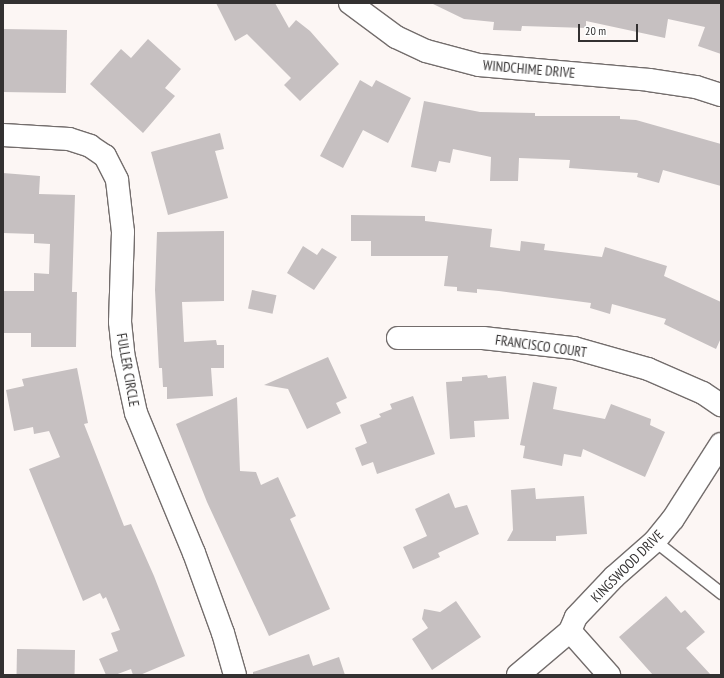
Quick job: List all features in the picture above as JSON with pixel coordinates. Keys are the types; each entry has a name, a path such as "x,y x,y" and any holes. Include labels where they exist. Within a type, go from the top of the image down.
{"street":[{"name":"WINDCHIME DRIVE","path":"350,3 396,37 426,51 479,65 649,80 696,87 721,96"},
{"name":"FULLER CIRCLE","path":"3,135 69,139 90,146 105,156 117,180 123,232 120,322 123,353 136,413 194,553 223,633 235,675"},
{"name":"FRANCISCO COURT","path":"398,338 483,338 574,348 648,369 704,393 721,405"},
{"name":"KINGSWOOD DRIVE","path":"518,675 570,631 576,617 614,577 655,541 673,519 721,444"},
{"path":"570,631 609,675"}],"lane":[{"path":"655,541 721,592"}],"building":[{"path":"216,3 275,3 289,28 296,20 310,31 339,64 300,101 284,85 291,78 247,34 235,41"},
{"path":"431,3 721,3 721,54 698,46 705,27 668,19 665,38 586,21 586,28 522,26 521,31 493,30 494,22 464,19"},
{"path":"3,29 67,30 66,93 3,92"},
{"path":"148,39 181,69 165,88 175,96 143,133 90,84 121,49 131,58"},
{"path":"360,80 372,87 376,80 411,98 388,143 363,130 343,168 320,156"},
{"path":"424,101 480,112 535,113 535,116 620,116 620,119 636,120 721,144 721,186 663,170 659,183 637,177 638,173 569,168 570,160 519,158 518,181 490,181 491,157 453,149 450,163 439,161 436,172 411,167"},
{"path":"220,133 224,149 215,151 228,198 168,215 151,152"},
{"path":"3,173 40,176 39,194 75,195 72,292 77,292 76,347 31,347 31,333 3,333 3,291 34,291 34,273 49,274 50,244 34,243 34,234 3,233"},
{"path":"351,215 425,216 425,221 492,229 490,247 520,251 521,241 545,244 544,250 602,257 605,247 667,266 664,276 721,302 721,338 716,349 664,324 666,319 612,304 610,314 590,308 591,303 477,289 477,293 457,291 457,287 444,286 448,256 371,256 371,241 351,241"},
{"path":"224,231 224,301 182,302 184,342 216,340 217,345 224,345 224,368 211,368 213,396 167,399 167,387 163,387 162,368 159,368 155,290 157,232"},
{"path":"303,246 317,255 322,248 337,257 314,290 287,273"},
{"path":"252,290 276,295 273,314 248,309"},
{"path":"328,357 347,398 336,403 341,413 307,429 288,389 264,385"},
{"path":"77,368 88,423 84,424 124,526 131,524 154,576 185,656 140,675 133,675 131,669 115,675 106,675 99,659 118,651 111,633 120,630 106,597 103,599 100,593 83,601 29,469 60,457 49,431 34,434 33,427 14,431 6,390 24,386 22,379"},
{"path":"487,375 488,378 506,376 509,419 474,421 475,437 450,439 446,382 462,381 462,377"},
{"path":"533,382 557,387 553,409 605,419 611,404 651,419 650,425 665,432 645,477 583,449 581,457 564,454 562,466 523,458 525,446 520,445"},
{"path":"413,396 435,454 377,474 373,462 362,466 355,448 367,443 360,425 381,417 379,414 392,409 390,404"},
{"path":"237,397 240,471 256,472 261,485 278,477 296,516 290,519 330,609 269,636 207,502 176,424"},
{"path":"535,488 536,499 584,496 587,534 556,536 556,541 507,541 513,530 511,490"},
{"path":"449,493 455,508 467,505 479,534 438,553 440,557 413,569 403,547 427,536 415,509"},
{"path":"666,596 681,613 685,610 705,632 686,648 711,675 653,675 619,637"},
{"path":"456,601 481,637 432,670 412,639 428,628 422,619 424,609 440,612"},
{"path":"17,649 75,650 75,675 17,675"},
{"path":"309,654 313,666 339,657 345,675 253,675 253,672"}]}
